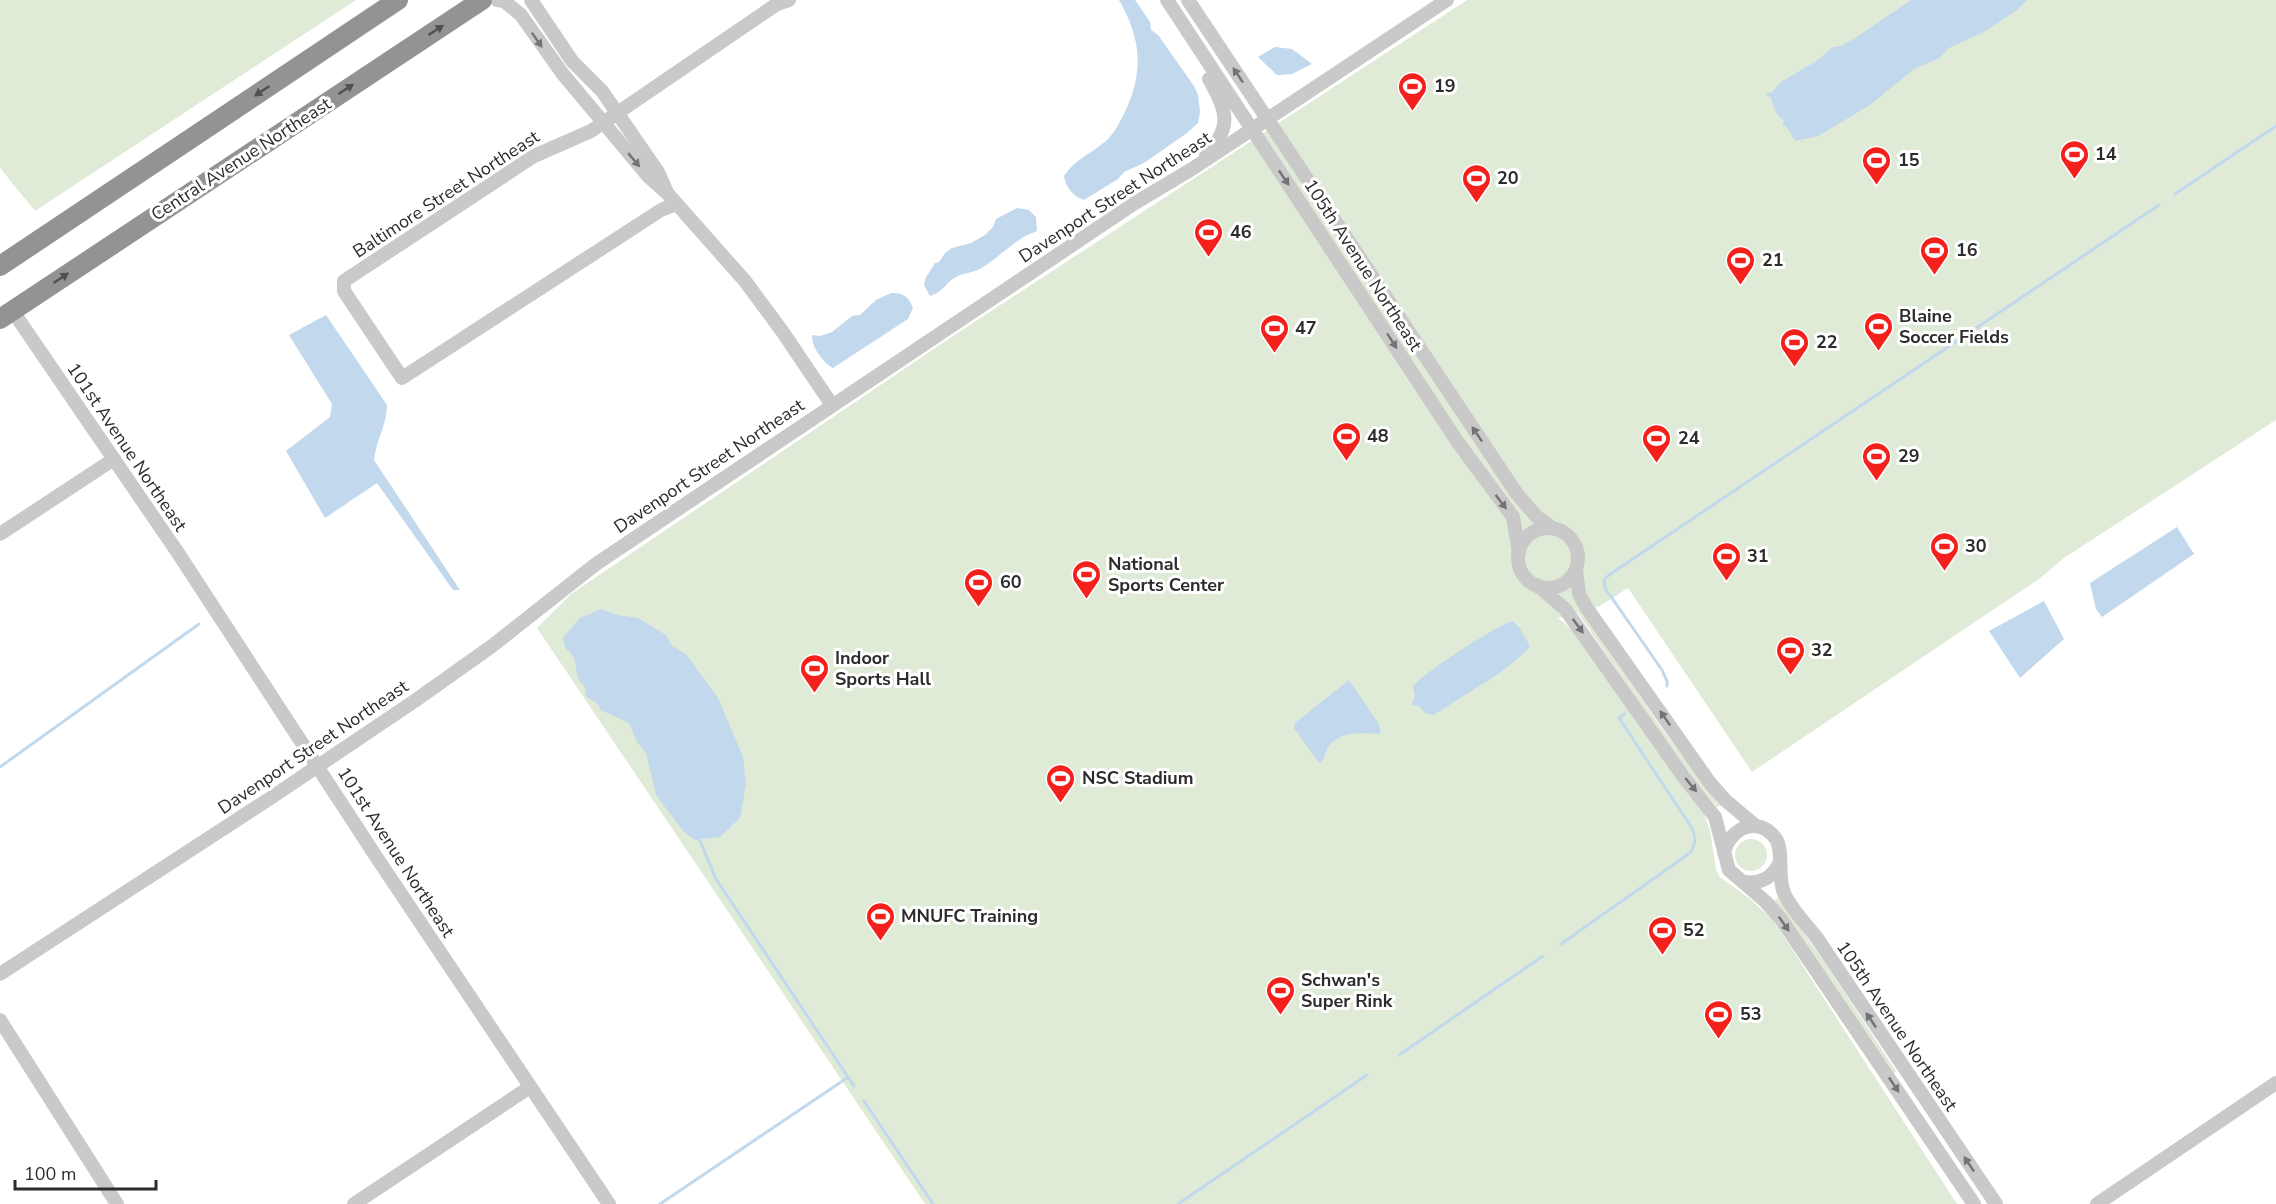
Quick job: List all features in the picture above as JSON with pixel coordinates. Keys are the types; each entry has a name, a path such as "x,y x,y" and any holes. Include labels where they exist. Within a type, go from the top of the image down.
{"highway":[{"path":"0,266 398,0"},
{"name":"Central Avenue Northeast","path":"6,315 482,0"}],"street":[{"path":"497,0 504,1 521,15 562,73 603,123 763,304 832,405"},
{"path":"531,0 572,61 602,91 658,172 672,199"},
{"name":"Baltimore Street Northeast","path":"672,199 661,210 402,378 344,291 344,282 534,156 585,134 603,123 777,4 789,0"},
{"name":"105th Avenue Northeast","path":"1167,0 1457,441 1513,517 1522,571 1530,581 1566,609 1683,776 1715,817 1729,870 1781,918 1974,1204"},
{"name":"105th Avenue Northeast","path":"1188,0 1517,494 1537,517 1572,538 1579,559 1576,570 1580,594 1586,608 1710,783 1725,800 1756,826 1770,832 1778,843 1783,891 1788,900 1996,1204"},
{"name":"Davenport Street Northeast","path":"0,974 318,766 455,673 596,564 832,405 1135,203 1192,169 1447,0"},
{"path":"1175,13 1224,105 1226,118 1220,137 1192,169"},
{"name":"101st Avenue Northeast","path":"6,315 114,459 609,1204"},
{"path":"0,534 114,459"},
{"path":"1519,554 1521,544 1534,531 1552,528"},
{"path":"1537,585 1554,587 1563,584 1576,570"},
{"path":"1724,852 1726,843 1738,830 1756,826"},
{"path":"1744,882 1753,883 1769,878 1779,864"},
{"path":"0,1020 117,1204"},
{"path":"2097,1204 2276,1083"},
{"path":"354,1204 530,1087"}],"green space":[{"path":"0,0 356,0 35,211 0,168"},
{"name":"National Sports Center","path":"1467,0 2276,0 2276,420 2064,558 2039,579 1752,772 1628,588 1600,606 1581,611 1663,730 1720,806 1717,807 1675,755 1578,613 1558,618 1594,648 1704,814 1710,830 1716,869 1720,877 1750,899 1771,918 1779,929 1957,1204 925,1204 537,628 571,594 956,334"},
{"path":"1751,839 1762,844 1767,855 1762,866 1751,871 1740,866 1735,855 1740,844"},
{"path":"1778,898 1826,964 1896,1071 1894,1073 1774,900"}],"water":[{"path":"1119,0 1135,0 1150,22 1151,30 1158,35 1194,86 1198,95 1200,112 1198,123 1187,133 1084,200 1071,191 1064,176 1073,165 1111,135 1124,114 1135,85 1138,57 1136,43 1127,15"},
{"path":"1911,0 2027,0 2017,10 1984,32 1949,48 1940,58 1914,69 1870,105 1818,136 1795,141 1787,127 1782,124 1784,121 1777,113 1767,93 1772,92 1781,82 1818,60 1833,47 1841,46 1855,38"},
{"path":"1275,47 1292,49 1312,64 1292,74 1277,75 1258,57"},
{"path":"1017,208 1029,210 1036,217 1037,231 1016,242 980,269 956,277 939,292 930,296 924,285 935,263 939,262 952,248 971,243 985,235 993,227 996,219"},
{"path":"891,293 902,294 910,301 913,308 908,319 833,368 825,362 818,354 812,335 820,336 832,332 852,316 860,315 876,300"},
{"path":"326,315 387,405 374,460 460,590 453,590 377,483 325,518 286,451 330,417 332,404 289,335"},
{"path":"2177,527 2194,554 2102,617 2096,609 2090,583"},
{"path":"2044,601 2064,639 2020,678 1989,631"},
{"path":"601,609 617,615 638,618 666,635 672,646 686,654 718,698 743,757 746,784 740,818 720,837 695,840 684,832 656,795 646,753 637,742 629,723 601,710 598,704 586,696 585,687 578,679 574,657 565,647 563,638 580,618"},
{"path":"1513,621 1530,646 1514,661 1490,680 1434,715 1425,713 1419,706 1411,705 1415,697 1413,687 1418,681 1461,650 1493,630"},
{"path":"1349,680 1379,724 1381,732 1351,734 1339,738 1328,747 1324,758 1319,763 1294,728 1295,723"}],"waterway":[{"path":"2175,194 2276,126"},
{"path":"1667,686 1662,670 1605,588 1604,580 1609,575 2159,205"},
{"path":"0,767 199,624"},
{"path":"1561,944 1690,853 1694,843 1692,828 1619,718 1625,714"},
{"path":"698,836 716,879 854,1086"},
{"path":"1399,1055 1543,956"},
{"path":"1178,1204 1367,1075"},
{"path":"660,1204 847,1078"},
{"path":"864,1101 933,1204"}],"place":[{"name":"19","path":"1413,112"},
{"name":"14","path":"2074,180"},
{"name":"15","path":"1877,186"},
{"name":"20","path":"1476,204"},
{"name":"46","path":"1209,258"},
{"name":"16","path":"1935,276"},
{"name":"21","path":"1741,286"},
{"name":"Blaine Soccer Fields","path":"1878,352"},
{"name":"47","path":"1274,354"},
{"name":"22","path":"1795,368"},
{"name":"48","path":"1346,462"},
{"name":"24","path":"1657,464"},
{"name":"29","path":"1877,482"},
{"name":"30","path":"1944,572"},
{"name":"31","path":"1726,582"},
{"name":"National Sports Center","path":"1087,600"},
{"name":"60","path":"979,608"},
{"name":"32","path":"1790,676"},
{"name":"Indoor Sports Hall","path":"814,694"},
{"name":"NSC Stadium","path":"1061,804"},
{"name":"MNUFC Training","path":"880,942"},
{"name":"52","path":"1662,956"},
{"name":"Schwan's Super Rink","path":"1280,1016"},
{"name":"53","path":"1719,1040"}]}
